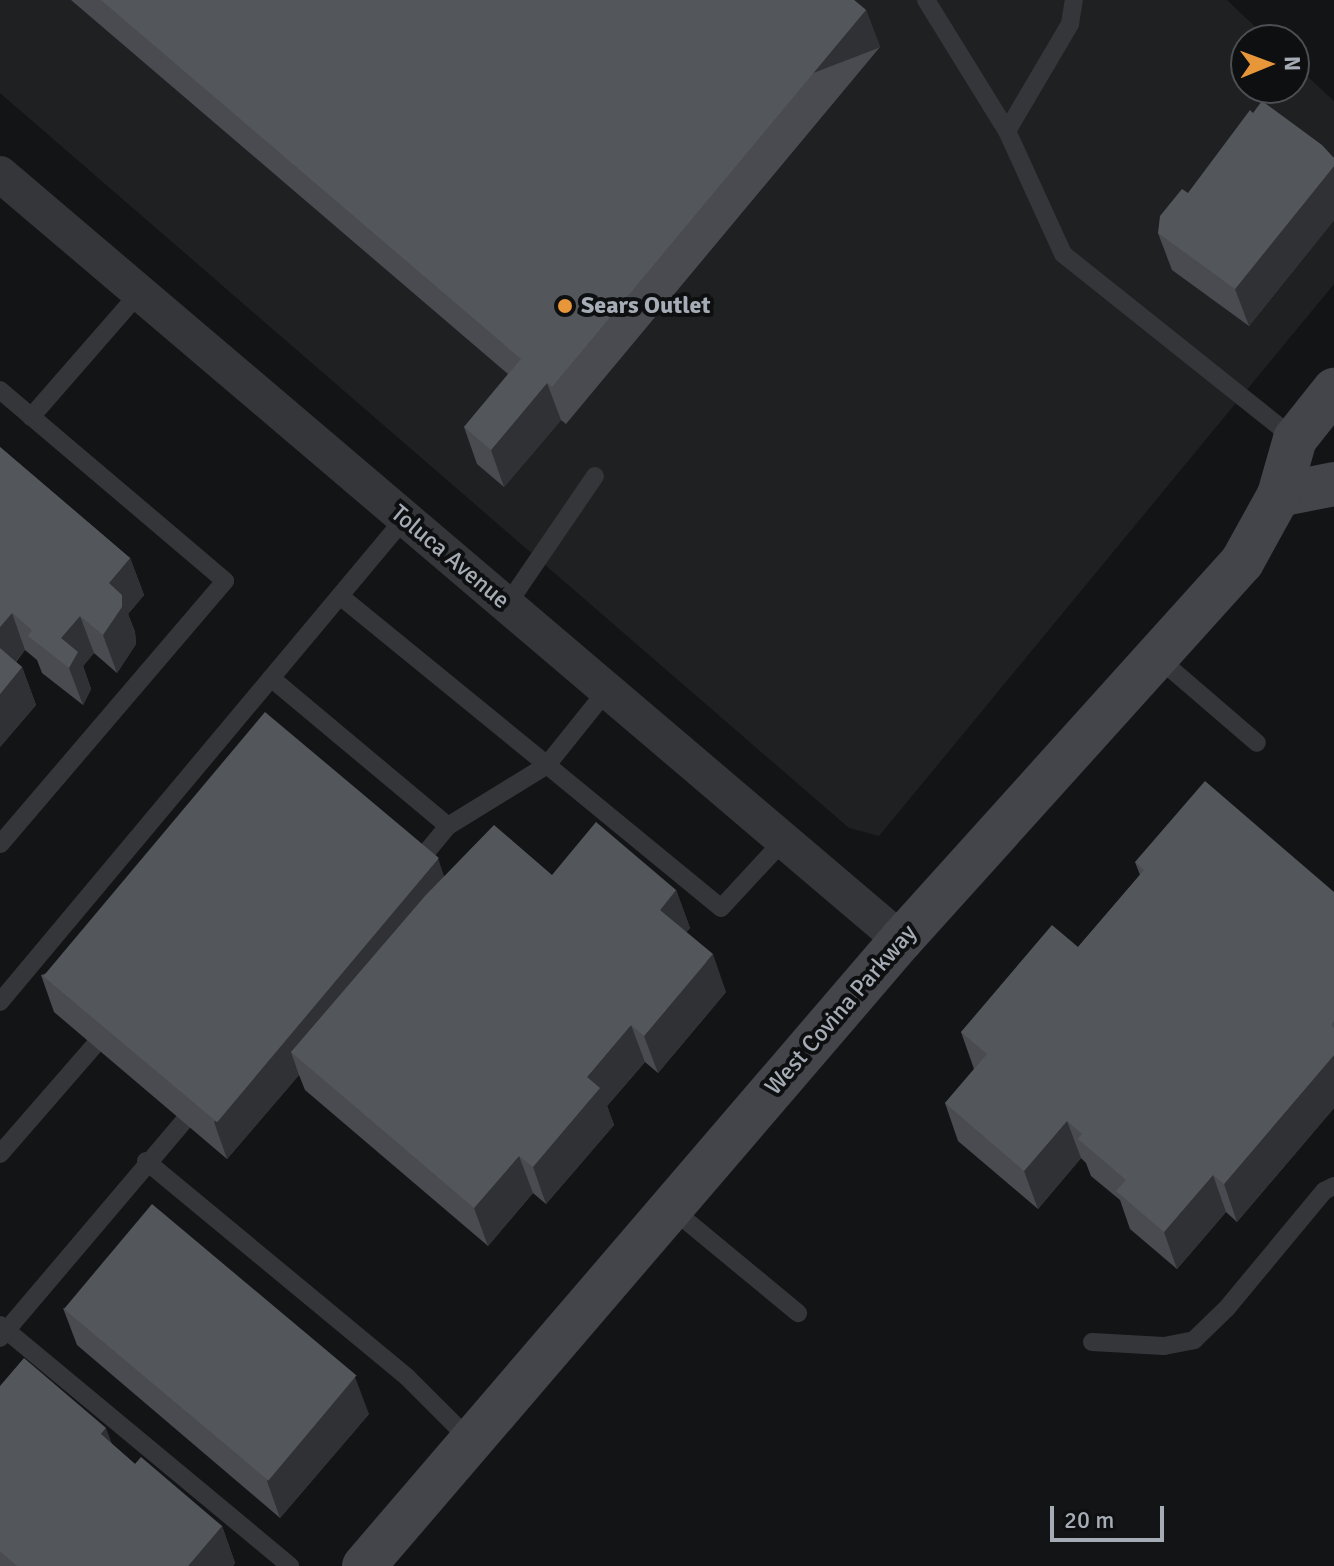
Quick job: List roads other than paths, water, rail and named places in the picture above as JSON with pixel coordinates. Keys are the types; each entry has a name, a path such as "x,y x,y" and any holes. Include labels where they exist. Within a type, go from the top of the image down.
{"street":[{"name":"Toluca Avenue","path":"0,174 901,940"},
{"path":"1295,439 1334,390"},
{"name":"West Covina Parkway","path":"364,1566 901,940 1242,562 1279,495 1295,439"},
{"path":"1279,495 1334,484"}],"lane":[{"path":"926,0 1007,131 1063,254 1295,439"},
{"path":"1007,131 1070,24 1074,0"},
{"path":"31,417 139,293"},
{"path":"0,390 225,581 0,844"},
{"path":"507,605 595,476"},
{"path":"0,1002 405,518"},
{"path":"340,596 721,908 784,840"},
{"path":"1156,656 1257,743"},
{"path":"271,678 448,826"},
{"path":"415,866 448,826 547,765 607,690"},
{"path":"0,1154 94,1046"},
{"path":"183,1122 146,1161 2,1331 290,1566"},
{"path":"146,1161 407,1377 471,1441"},
{"path":"1092,1342 1164,1346 1194,1340 1227,1308 1324,1191 1334,1186"},
{"path":"671,1208 798,1313"}],"place":[{"name":"Sears Outlet","path":"565,306"}]}
